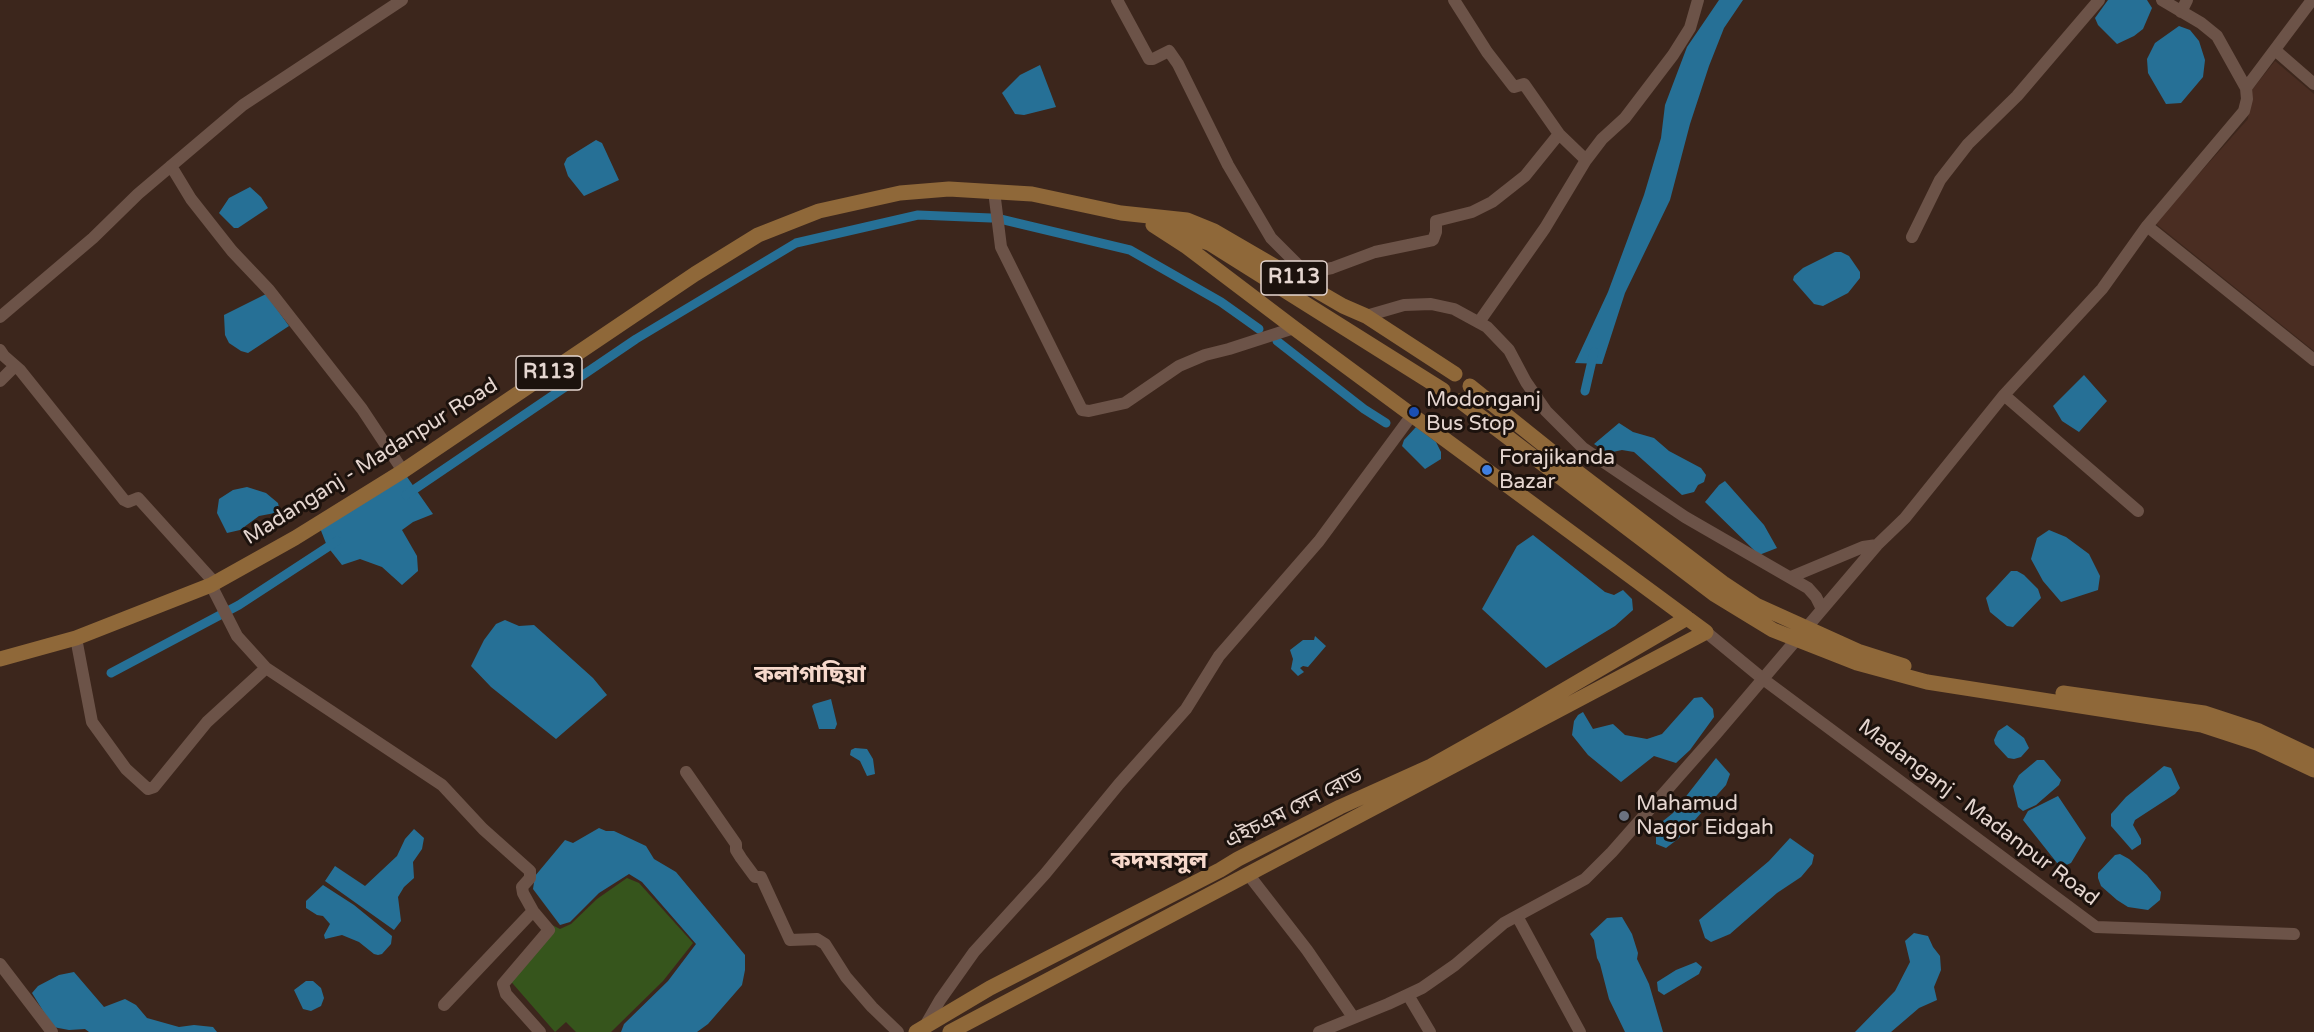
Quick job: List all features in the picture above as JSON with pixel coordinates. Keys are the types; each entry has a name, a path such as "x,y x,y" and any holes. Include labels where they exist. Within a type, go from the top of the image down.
{"main road":[{"name":"Madanganj - Madanpur Road","path":"0,659 76,638 213,586 403,471 695,274 758,235 819,211 900,193 949,189 1032,194 1121,213 1187,220 1214,231 1343,306 1366,316 1455,374"},
{"name":"Madanganj - Madanpur Road","path":"1121,213 1209,243 1443,390"},
{"path":"1153,225 1187,247 1706,632"},
{"path":"1470,386 1718,589"},
{"path":"1460,401 1718,589 1756,605 1776,623 1857,663 1927,682 2202,725 2257,743 2314,770"},
{"name":"এইচএম সেন রোড","path":"919,1031 990,988 1238,859 1340,807 1431,766 1687,618"},
{"path":"1776,623 1929,674 2204,713 2259,731 2314,757"},
{"name":"এইচএম সেন রোড","path":"953,1031 1706,632"}],"street":[{"path":"0,316 93,238 171,166 243,105 402,0"},
{"path":"1117,0 1149,59 1153,60 1168,51 1178,64 1228,165 1271,238 1306,273 1332,268 1375,252 1433,240 1436,221 1472,212 1492,202 1526,177 1559,134"},
{"path":"1455,0 1486,52 1514,87 1524,84 1559,134 1586,160"},
{"path":"1479,322 1545,228 1586,160 1602,139 1625,118 1673,55 1690,28 1698,0"},
{"path":"1912,237 1940,180 1968,144 2017,96 2099,0"},
{"path":"1319,1032 1422,988 1504,923 1586,879 1716,734 1877,545 1905,518 2004,395 2102,289 2147,226 2244,111 2247,99 2246,88 2217,36 2184,6 2162,0"},
{"path":"2246,88 2312,0"},
{"path":"2275,50 2314,84"},
{"path":"171,166 190,199 232,251 269,290 362,409 403,471"},
{"path":"994,191 1001,247 1082,410 1089,411 1125,403 1179,366 1206,355 1294,328"},
{"path":"2147,226 2314,360"},
{"path":"1366,316 1404,305 1431,304 1454,309 1487,327 1509,350 1546,411 1583,448 1685,517 1808,588 1822,609"},
{"path":"0,350 124,500 128,502 138,498 213,586 237,636 266,668 442,785 483,829 530,871 530,878 522,887 523,893 533,911 549,930 502,984 506,994 540,1032"},
{"path":"0,381 15,366"},
{"path":"2004,395 2138,511"},
{"path":"919,1031 974,952 1045,874 1119,784 1186,709 1220,656 1319,541 1412,415"},
{"path":"1791,577 1863,547 1877,545"},
{"name":"Madanganj - Madanpur Road","path":"1706,632 1763,679 2096,927 2294,934"},
{"path":"76,638 92,722 126,769 148,789 154,787 207,722 266,668"},
{"path":"686,772 736,844 736,850 741,858 755,877 761,878 790,940 816,939 825,944 846,977 898,1032"},
{"path":"1248,874 1307,950 1353,1017"},
{"path":"444,1005 533,911"},
{"path":"1517,916 1580,1032"},
{"path":"0,964 52,1032"},
{"path":"1407,995 1430,1032"}],"shaded area":[{"path":"2275,61 2314,94 2314,351 2155,223 2248,119 2251,91"}],"green space":[{"path":"627,878 639,883 693,943 663,981 611,1032 576,1032 566,1022 555,1032 507,977 550,924 560,929 571,924 597,899"}],"water":[{"path":"1719,0 1743,0 1724,28 1709,66 1690,124 1670,200 1625,293 1602,364 1575,363 1608,292 1644,195 1661,138 1665,105 1687,47"},
{"path":"2108,0 2147,0 2152,8 2143,29 2117,44 2098,25 2095,18"},
{"path":"2179,26 2190,30 2199,41 2205,60 2203,77 2181,103 2166,104 2148,73 2147,59 2155,43"},
{"path":"1040,65 1056,107 1024,115 1015,114 1002,93 1020,75"},
{"path":"596,140 602,143 619,180 584,196 568,176 564,164 567,158"},
{"path":"250,187 261,197 268,208 238,228 234,228 219,213 229,198"},
{"path":"1835,252 1849,256 1860,272 1860,278 1848,293 1823,306 1814,304 1793,280 1794,276 1803,268"},
{"path":"266,294 289,326 248,353 241,351 229,343 225,335 224,315"},
{"path":"2084,375 2107,401 2079,432 2062,421 2053,406"},
{"path":"1619,423 1633,432 1654,438 1669,451 1701,468 1706,475 1704,482 1698,485 1694,492 1682,495 1634,452 1622,450 1608,453 1594,444"},
{"path":"1416,427 1436,442 1441,452 1441,459 1425,469 1402,446 1404,440"},
{"path":"405,474 433,514 413,522 402,530 417,556 418,571 402,585 382,567 360,559 342,565 327,546 320,528"},
{"path":"1725,481 1764,525 1777,548 1759,555 1705,502"},
{"path":"247,487 266,493 278,503 280,512 259,516 240,530 227,533 217,513 219,499 233,490"},
{"path":"2049,530 2066,537 2089,554 2100,576 2098,590 2061,602 2043,581 2031,559 2037,538"},
{"path":"1533,535 1605,592 1614,595 1623,590 1632,599 1633,610 1615,626 1546,668 1482,609 1517,546"},
{"path":"2011,571 2024,575 2038,589 2041,598 2013,627 2007,626 1990,612 1986,598"},
{"path":"505,620 519,626 534,625 593,678 607,695 556,739 491,687 471,666 484,640 496,624"},
{"path":"1315,636 1326,646 1308,667 1300,668 1304,672 1298,676 1291,669 1293,659 1290,650 1303,640 1314,640"},
{"path":"1702,697 1713,709 1714,717 1690,750 1676,763 1654,756 1621,782 1588,755 1572,735 1574,721 1583,712 1593,729 1613,724 1625,735 1647,739 1662,734 1694,698"},
{"path":"831,699 837,724 835,729 819,729 812,706"},
{"path":"2007,725 2024,738 2029,748 2021,757 2008,758 1995,744 1994,740 1998,731"},
{"path":"867,749 873,759 875,774 867,776 860,761 850,755 851,750"},
{"path":"1716,758 1730,774 1726,785 1678,839 1666,848 1656,844 1656,832 1663,821 1673,813"},
{"path":"2037,760 2044,760 2061,780 2059,785 2036,805 2023,811 2018,807 2013,786 2019,775"},
{"path":"2164,766 2171,768 2180,788 2175,794 2135,820 2133,825 2141,839 2141,844 2132,850 2111,826 2111,814 2126,797"},
{"path":"2058,796 2086,838 2071,863 2064,866 2057,863 2023,820 2028,811"},
{"path":"599,828 614,831 646,846 654,859 676,872 745,955 742,985 708,1024 697,1032 621,1032 624,1024 668,981 696,944 642,882 629,874 599,893 570,922 560,925 533,889 535,876 565,840 573,843"},
{"path":"414,829 424,838 422,849 413,862 414,878 404,887 398,897 401,921 394,930 325,881 335,866 365,886 397,856 405,839"},
{"path":"1790,838 1814,855 1812,864 1801,877 1777,893 1730,934 1711,942 1705,938 1699,920 1769,861"},
{"path":"2120,854 2147,875 2161,892 2160,900 2148,910 2128,907 2101,886 2098,873 2115,855"},
{"path":"323,885 354,905 392,936 391,944 382,954 374,954 359,942 342,935 325,939 324,935 330,924 323,916 306,908 306,901"},
{"path":"1622,917 1632,934 1638,953 1637,959 1649,984 1663,1032 1625,1032 1609,999 1594,940 1590,934 1607,918"},
{"path":"1914,933 1928,936 1940,956 1941,970 1934,987 1937,1000 1919,1008 1891,1032 1855,1032 1895,991 1910,962 1905,941"},
{"path":"1696,962 1702,967 1699,974 1664,995 1658,991 1657,982 1676,970"},
{"path":"74,972 104,1007 125,999 136,1005 147,1018 179,1027 194,1025 213,1027 217,1032 89,1032 85,1029 69,1030 53,1027 32,993 38,986 59,975"},
{"path":"306,981 313,981 321,988 324,998 321,1006 311,1011 303,1009 294,990"}],"waterway":[{"path":"406,495 636,339 796,243 918,215 991,218"},
{"path":"1000,219 1130,250 1221,302 1259,329"},
{"path":"1277,341 1364,409 1386,423"},
{"path":"1585,391 1594,352"},
{"path":"111,673 239,605 337,541"}],"place":[{"name":"Modonganj Bus Stop","path":"1414,412"},
{"name":"Forajikanda Bazar","path":"1487,470"},
{"name":"Mahamud Nagor Eidgah","path":"1624,816"}],"district":[{"name":"কলাগাছিয়া","path":"810,676"},
{"name":"কদমরসুল","path":"1159,862"}]}
